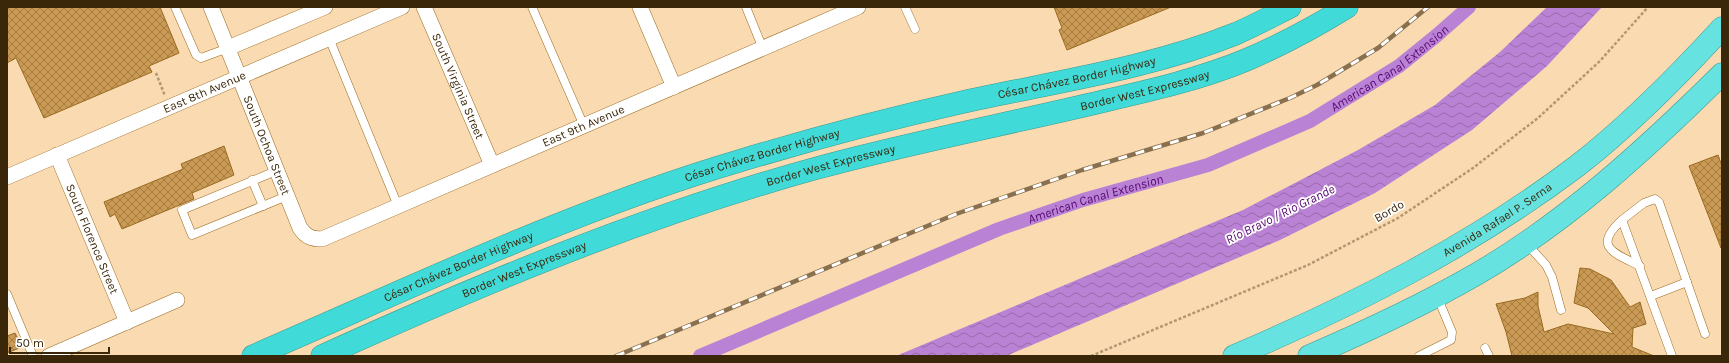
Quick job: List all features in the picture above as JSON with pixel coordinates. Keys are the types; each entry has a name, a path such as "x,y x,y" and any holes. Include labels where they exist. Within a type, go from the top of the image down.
{"highway":[{"name":"César Chávez Border Highway","path":"253,356 479,256 634,196 737,161 875,123 962,102 1105,72 1174,54 1235,34 1290,7"},
{"name":"Border West Expressway","path":"322,356 445,300 526,267 649,221 816,168 939,137 1067,110 1205,75 1244,61 1284,43 1347,7"},
{"name":"Avenida Rafael P. Serna","path":"1234,356 1355,302 1417,270 1526,203 1578,165 1636,115 1722,28"},
{"path":"1309,356 1436,296 1475,275 1525,243 1575,207 1610,178 1722,74"}],"street":[{"name":"South Ochoa Street","path":"211,7 276,171 300,228 307,236"},
{"name":"East 8th Avenue","path":"7,177 402,7"},
{"name":"South Virginia Street","path":"424,7 492,165"},
{"path":"640,7 674,87"},
{"name":"East 9th Avenue","path":"307,236 314,239 322,239 857,7"},
{"path":"228,48 318,8"},
{"name":"South Florence Street","path":"57,155 127,322"},
{"path":"49,356 176,300"}],"lane":[{"path":"175,7 196,55 201,58 228,48"},
{"path":"532,7 584,126"},
{"path":"746,7 763,49"},
{"path":"905,7 915,30"},
{"path":"329,38 398,206"},
{"path":"276,171 182,210 192,236 287,196"},
{"path":"252,180 263,206"},
{"path":"1640,266 1613,252 1609,248 1607,241 1608,235 1622,220 1648,200 1655,199 1659,202 1705,334"},
{"path":"1622,220 1672,356"},
{"path":"1525,243 1546,265 1552,277 1561,310"},
{"path":"1651,296 1687,282"},
{"path":"7,294 33,356"},
{"path":"1419,356 1451,340 1452,332 1436,296"},
{"path":"1485,348 1489,356"}],"path":[{"name":"Bordo","path":"1091,356 1308,264 1398,218 1473,168 1538,118 1600,61 1648,7"},
{"path":"156,73 167,100"}],"water":[{"name":"Río Bravo / Rio Grande","path":"1547,7 1602,7 1547,66 1472,130 1375,193 1280,240 1006,356 896,356 1243,210 1358,150 1435,105 1500,52"}],"building":[{"path":"7,7 160,7 179,53 149,66 152,72 44,118 16,58 7,63"},
{"path":"1054,7 1171,7 1067,50 1059,30 1062,28"},
{"path":"224,146 234,175 192,193 194,199 122,229 115,214 110,217 104,202 183,169 181,164"},
{"path":"1718,155 1722,166 1721,248 1689,166"},
{"path":"1580,268 1590,269 1611,280 1630,307 1640,302 1646,324 1633,328 1632,347 1654,356 1512,356 1506,332 1496,304 1525,298 1538,292 1538,306 1544,332 1568,324 1614,334 1588,308 1574,303"},
{"path":"15,333 22,347 7,353 7,336"}],"waterway":[{"name":"American Canal Extension","path":"700,356 999,229 1083,200 1208,165 1310,121 1399,66 1469,7"}],"railway":[{"path":"616,356 956,214 1082,170 1203,133 1290,98 1317,85 1378,48 1428,7"}]}
